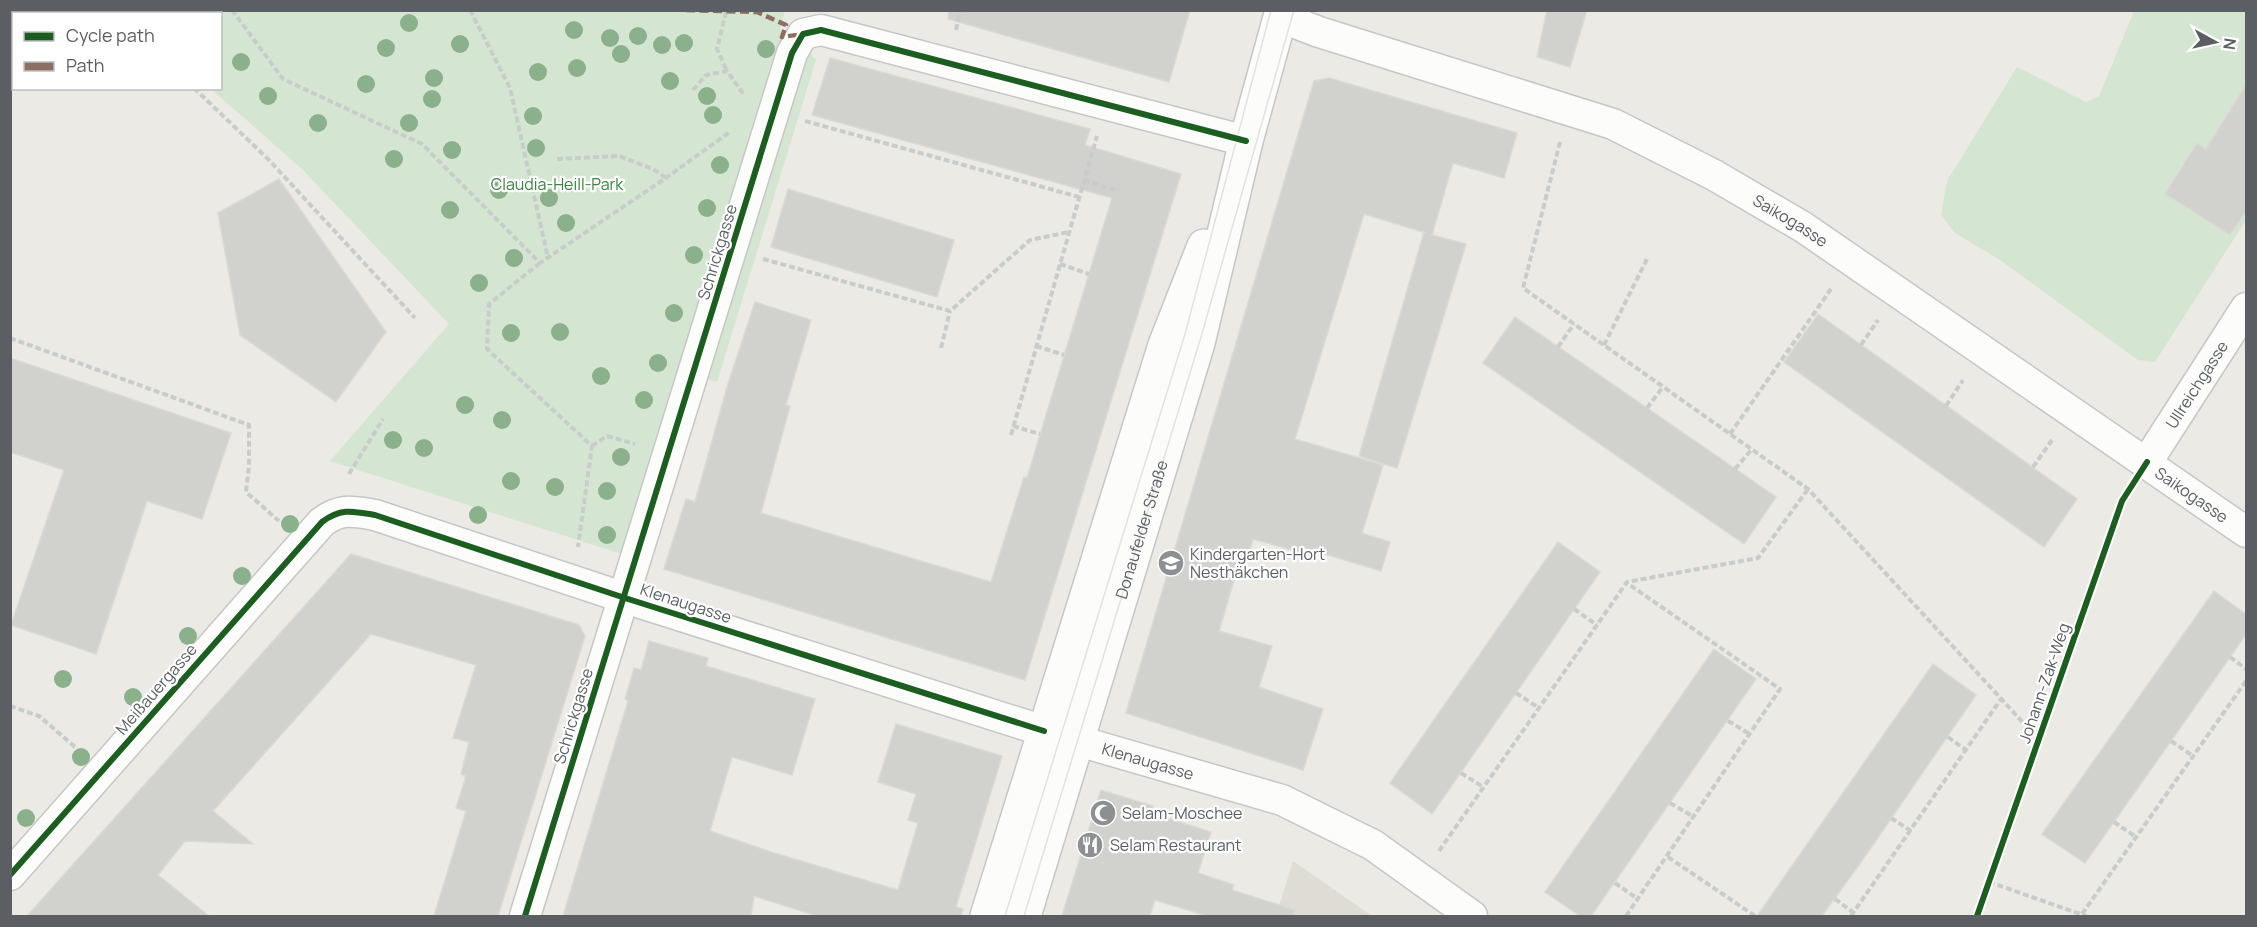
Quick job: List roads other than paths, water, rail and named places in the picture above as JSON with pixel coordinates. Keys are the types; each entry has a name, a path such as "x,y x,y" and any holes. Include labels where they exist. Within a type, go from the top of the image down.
{"main road":[{"name":"Donaufelder Straße","path":"987,916 1061,736 1198,343 1246,141 1281,14"},
{"name":"Donaufelder Straße","path":"1024,916 1061,736 1165,345 1246,141"}],"street":[{"name":"Saikogasse","path":"1281,14 1319,32 1613,124 1714,175 1803,227 2247,532"},
{"name":"Schrickgasse","path":"525,916 789,63 803,34 821,30 1246,141"},
{"name":"Ullreichgasse","path":"2147,462 2247,308"},
{"name":"Klenaugasse","path":"313,532 334,513 349,511 375,515 625,598 1061,736 1282,800 1373,845 1472,916"},
{"name":"Meißauergasse","path":"10,875 313,532"}],"lane":[{"name":"Donaufelder Straße","path":"1178,356 1216,215"},
{"name":"Donaufelder Straße","path":"1005,916 1102,602"}],"tram line":[{"path":"1005,916 1185,334 1271,10"},
{"path":"1024,916 1201,337 1294,10"}],"place":[{"name":"Kindergarten-Hort Nesthäkchen","path":"1171,563"},
{"name":"Selam-Moschee","path":"1103,813"},
{"name":"Selam Restaurant","path":"1090,845"}],"park label":[{"name":"Claudia-Heill-Park","path":"557,184"}]}
